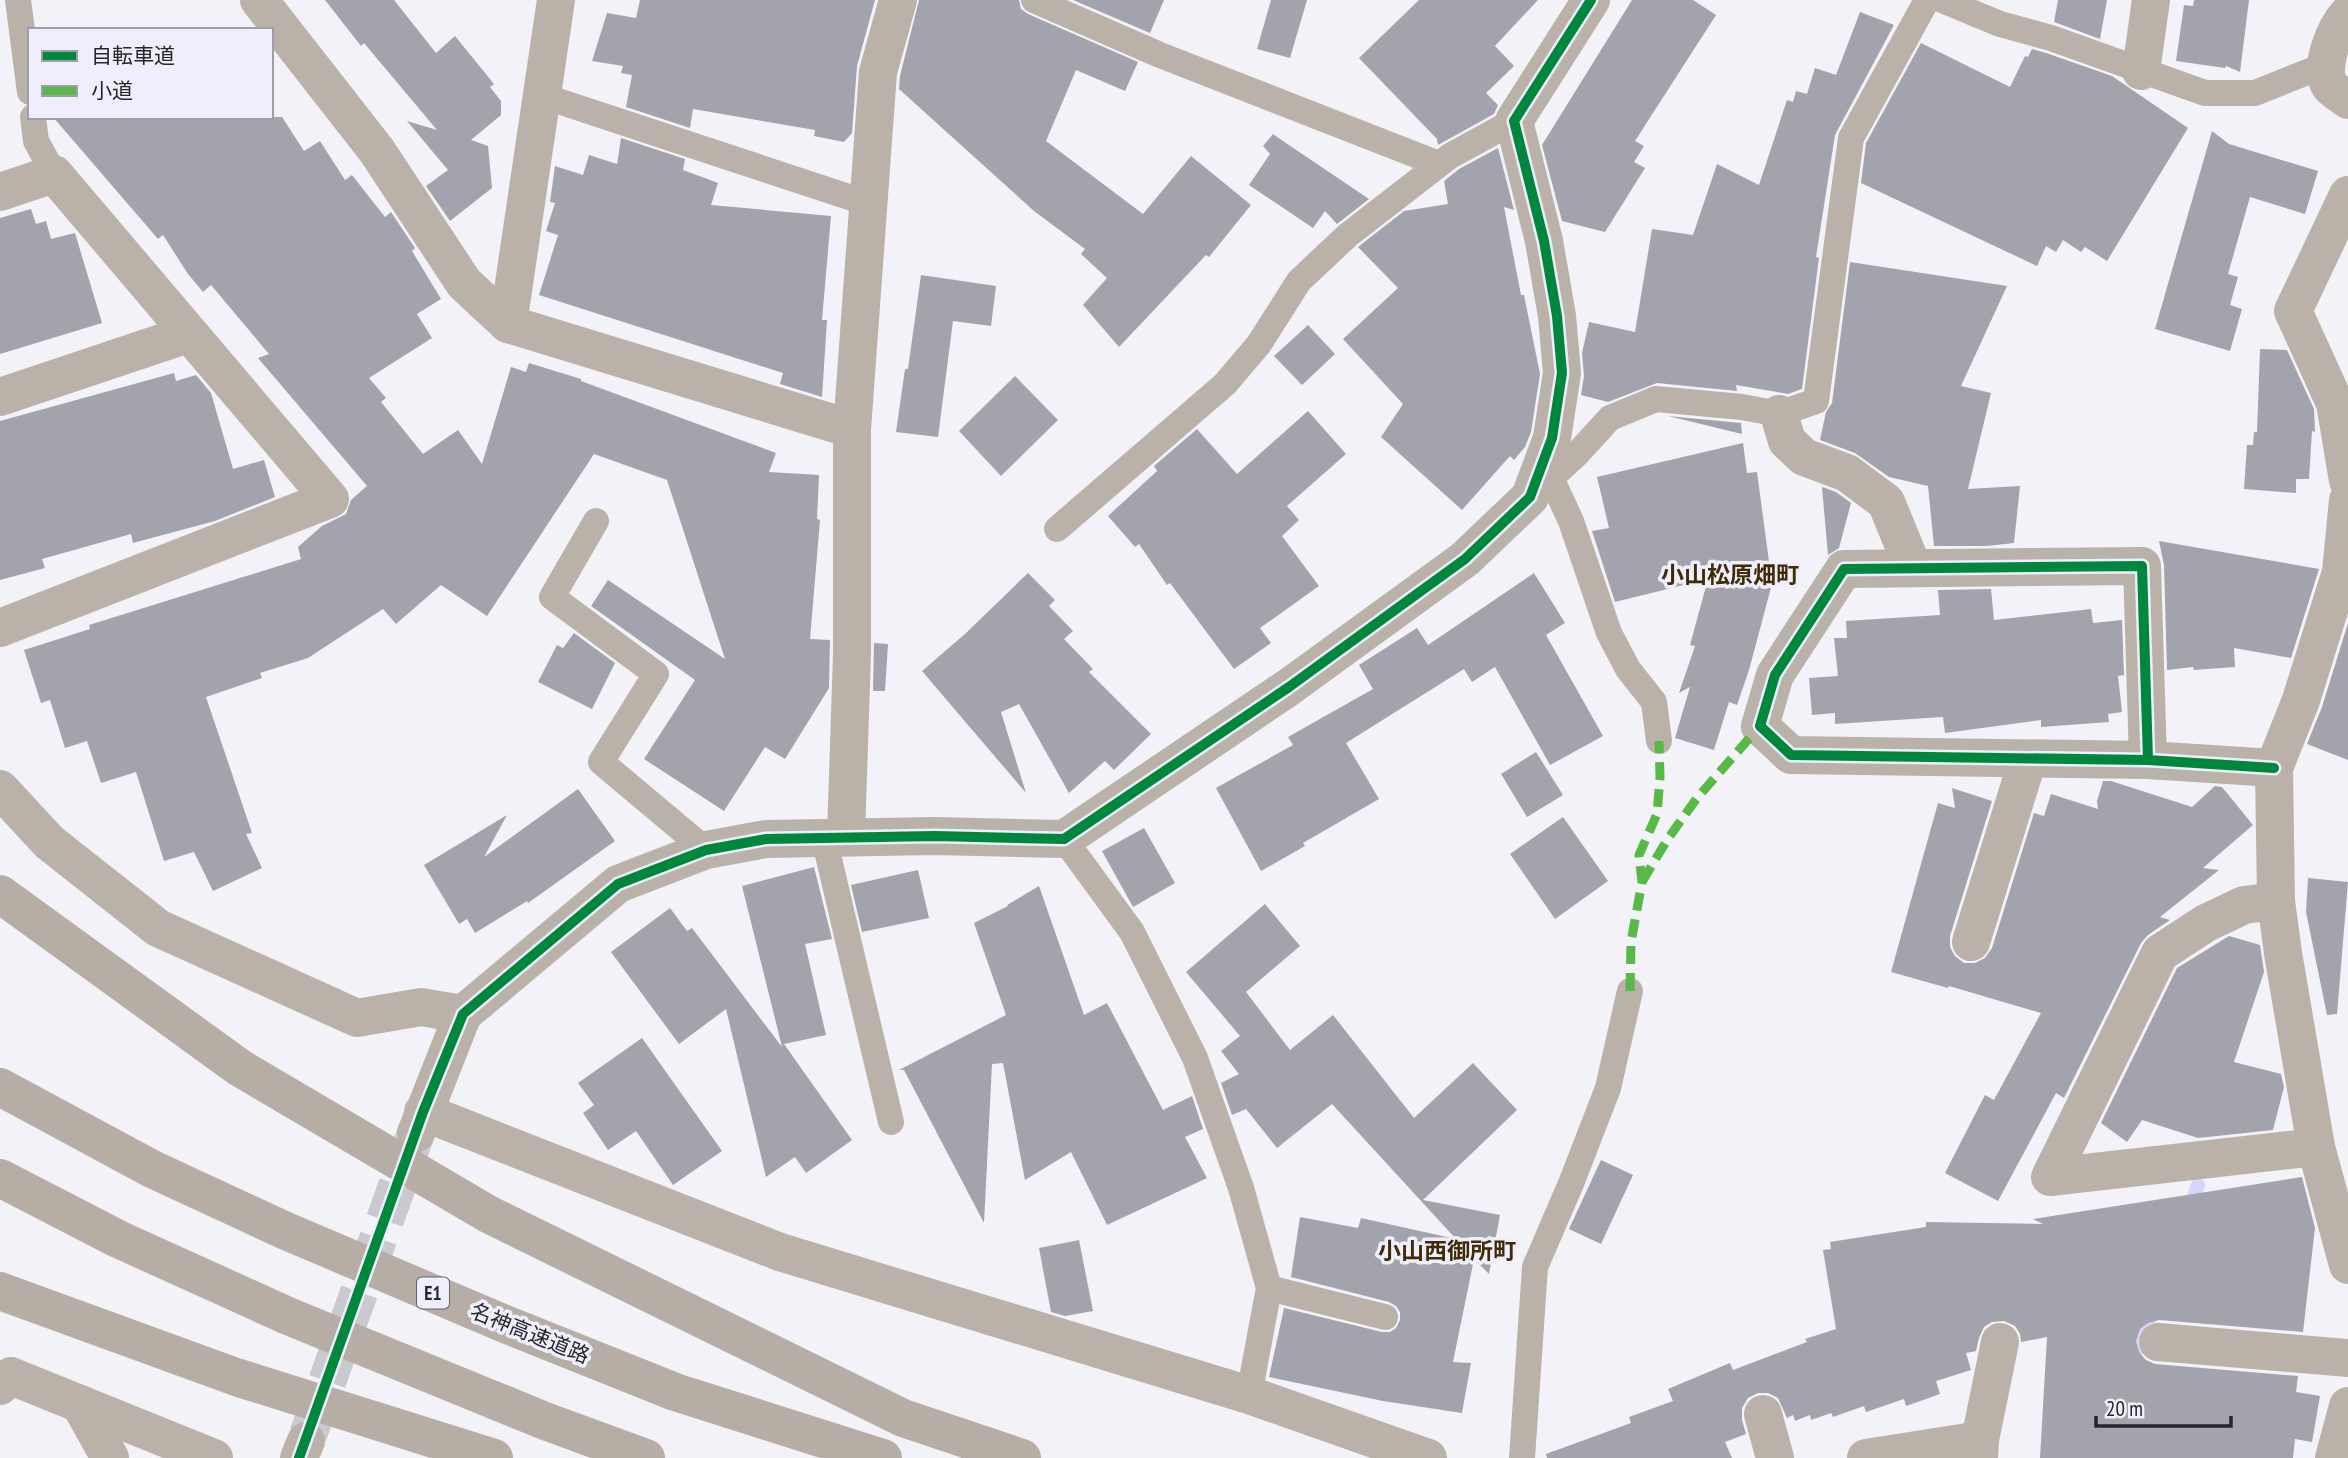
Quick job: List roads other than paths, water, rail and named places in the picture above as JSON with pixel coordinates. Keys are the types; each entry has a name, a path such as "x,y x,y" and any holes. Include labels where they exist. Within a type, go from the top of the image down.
{"highway":[{"path":"0,894 240,1068 488,1214 903,1418 1022,1458"},
{"name":"名神高速道路","path":"0,1087 152,1169 286,1231 493,1319 676,1392 883,1458"},
{"path":"0,1178 118,1239 288,1316 545,1421 646,1458"},
{"path":"0,1290 236,1377 494,1458"}],"street":[{"path":"259,0 377,151 464,283 508,324 852,429"},
{"path":"508,324 556,0"},
{"path":"835,837 852,654 852,429 867,203 878,72 898,0"},
{"path":"1429,1458 1249,1395 780,1252 420,1122 463,1014 618,884 706,850 766,839 1064,839 1289,687 1465,559 1540,488 1552,438 1562,373 1558,316 1514,121 1591,0"},
{"path":"2141,71 2151,0"},
{"path":"2348,14 2339,24 2325,65 2330,86 2348,100"},
{"path":"0,192 54,174 330,499 0,628"},
{"path":"2348,195 2293,310 2335,403 2348,481"},
{"path":"0,397 188,334"},
{"path":"1779,414 1787,441 1804,457 1847,473 1886,502 1913,568"},
{"path":"2348,500 2342,572 2301,700 2274,768 2276,901 2316,1147 2348,1265"},
{"path":"2148,760 2142,566 1844,569 1775,675 1760,726 1791,755 2148,760 2274,768"},
{"path":"1971,942 2028,758"},
{"path":"0,789 49,842 158,928 357,1018 421,1007 463,1014"},
{"path":"2276,901 2244,905 2206,923 2160,953 2050,1177 2316,1147"},
{"path":"1866,1458 1980,1449 2000,1342"},
{"path":"2158,1342 2348,1358"},
{"path":"0,1386 11,1376 214,1458"},
{"path":"80,1404 110,1458"},
{"path":"2334,1458 2348,1406"},
{"path":"1763,1414 1775,1458"}],"lane":[{"path":"18,0 28,77"},
{"path":"1034,0 1183,64 1439,164"},
{"path":"1659,741 1654,702 1628,668 1609,633 1571,521 1540,488 1611,418 1656,399 1742,407 1779,414 1816,401 1851,138 1927,0"},
{"path":"1942,0 2000,24 2051,38 2205,93 2255,93 2325,65"},
{"path":"543,96 867,203"},
{"path":"33,119 36,141 54,174"},
{"path":"1057,529 1225,384 1259,344 1299,281 1349,235 1450,156 1514,121"},
{"path":"596,521 552,597 656,674 601,762 706,850"},
{"path":"835,837 891,1122"},
{"path":"1064,839 1132,932 1195,1058 1241,1188 1269,1288 1249,1395"},
{"path":"1522,1458 1535,1267 1608,1088 1630,990"},
{"path":"1269,1288 1385,1317"}],"waterway":[{"path":"2189,1211 2198,1185"},
{"path":"2133,1364 2137,1345 2155,1308"}],"tunnel":[{"path":"308,1435 416,1133"}],"district":[{"name":"小山松原畑町","path":"1730,574"},
{"name":"小山西御所町","path":"1447,1250"}]}
